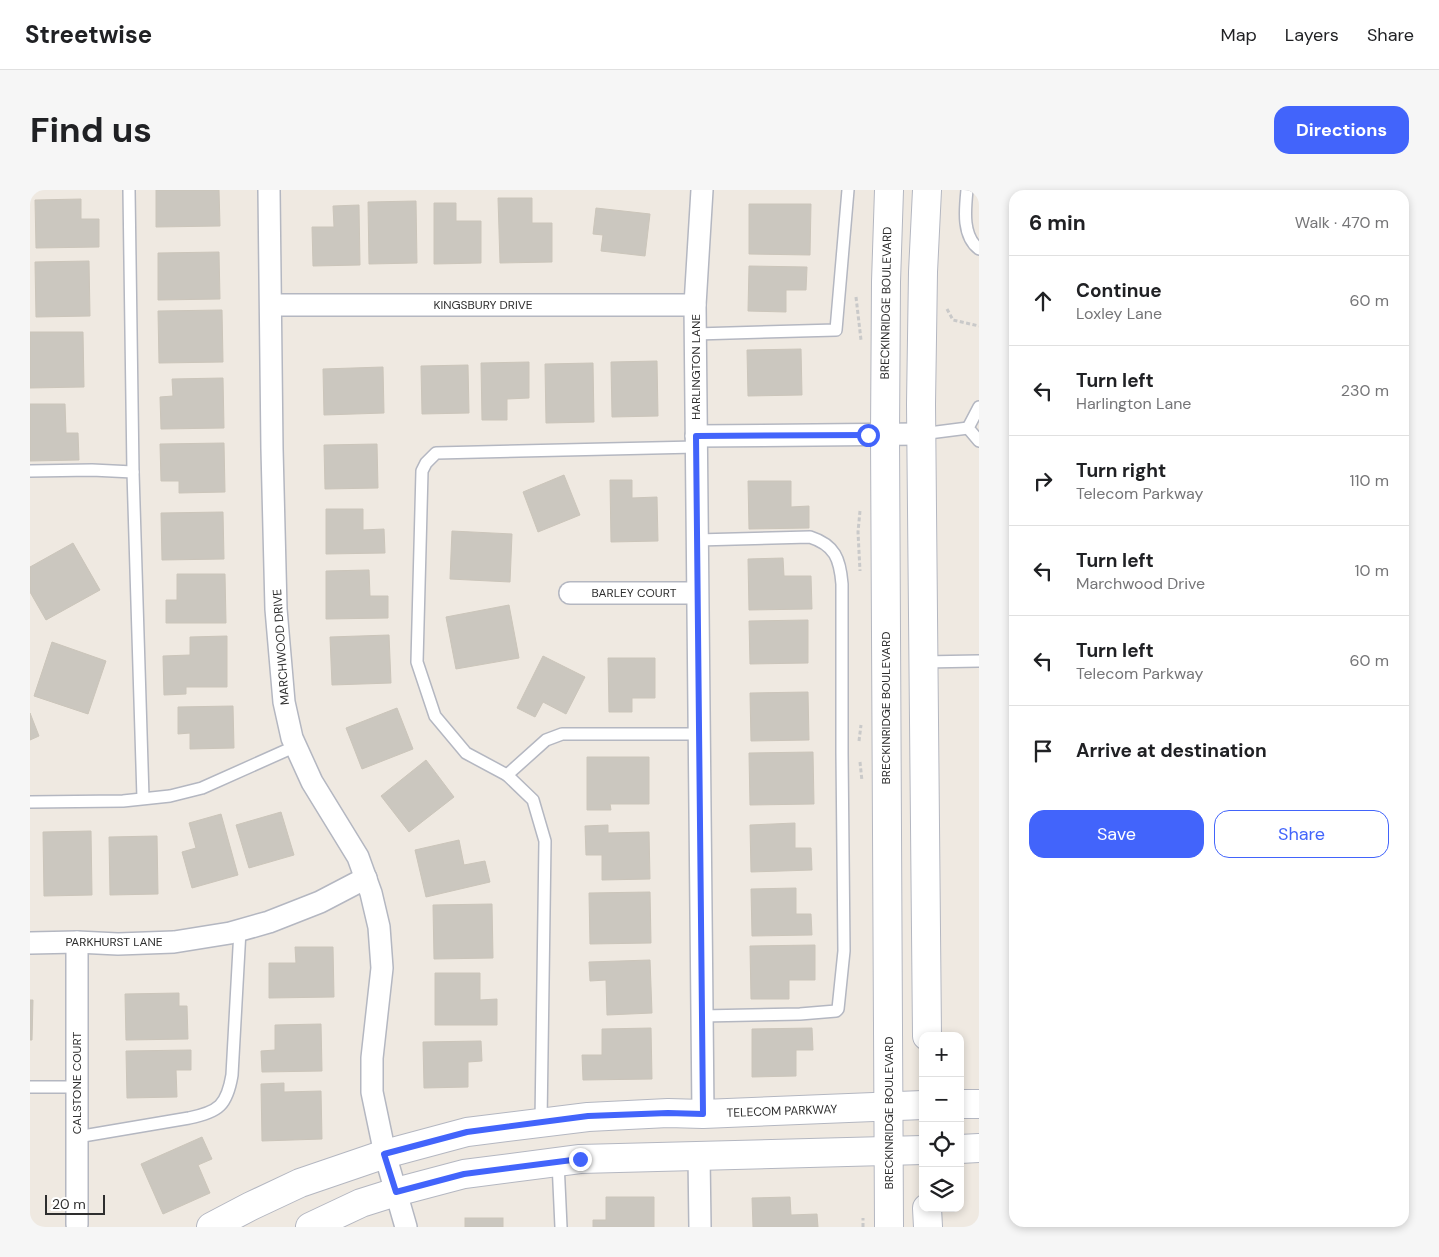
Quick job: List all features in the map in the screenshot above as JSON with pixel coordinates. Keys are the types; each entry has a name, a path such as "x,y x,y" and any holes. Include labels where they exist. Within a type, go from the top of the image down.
{"street":[{"name":"MARCHWOOD DRIVE","path":"270,190 272,449 276,609 284,702 292,738 312,782 358,857 366,878 379,927 382,968 372,1058 372,1092 384,1154 406,1227"},
{"name":"HARLINGTON LANE","path":"702,190 695,305 703,1114"},
{"name":"BRECKINRIDGE BOULEVARD","path":"889,190 885,435 889,1227"},
{"path":"926,1032 921,434 922,272 927,190"},
{"name":"KINGSBURY DRIVE","path":"271,305 695,305"},
{"path":"696,441 921,434"},
{"name":"BARLEY COURT","path":"570,593 697,593"},
{"name":"PARKHURST LANE","path":"30,943 77,942 118,944 174,942 240,930 269,922 320,902 366,878"},
{"name":"CALSTONE COURT","path":"77,942 77,1224"},
{"path":"964,1104 979,1104"},
{"name":"TELECOM PARKWAY","path":"211,1227 300,1183 384,1154 467,1132 588,1116 668,1113 703,1114 919,1105"},
{"path":"964,1149 979,1148"},
{"path":"310,1227 361,1203 464,1174 580,1159 919,1150"},
{"path":"699,1156 700,1227"},
{"path":"928,1212 928,1227"}],"lane":[{"path":"129,190 133,472 143,798"},
{"path":"696,334 836,330 848,190"},
{"path":"967,190 965,208 967,228 971,243 979,249"},
{"path":"968,428 979,407"},
{"path":"921,434 968,428"},
{"path":"968,428 979,441"},
{"path":"541,1122 544,841 533,800 508,775 466,753 435,716 416,662 422,471 426,463 436,453 696,441"},
{"path":"30,471 92,470 133,472"},
{"path":"697,540 810,537 822,541 830,548 839,564 842,584 844,951 838,1009 836,1011 800,1014 702,1016"},
{"path":"923,662 979,661"},
{"path":"508,775 546,740 562,734 699,734"},
{"path":"30,802 123,801 170,796 202,788 296,746"},
{"path":"77,1136 190,1118 208,1114 220,1106 229,1094 232,1075 240,930"},
{"path":"30,1088 77,1087"},
{"path":"558,1162 561,1227"}],"path":[{"path":"945,306 953,320 979,326"}],"building":[{"path":"156,190 219,190 220,226 156,227"},
{"path":"498,198 532,198 532,223 552,223 552,262 500,263"},
{"path":"81,199 81,219 99,219 99,247 36,248 35,200"},
{"path":"416,201 417,263 369,264 368,202"},
{"path":"434,203 456,203 456,221 481,221 481,263 434,264"},
{"path":"749,204 811,204 810,255 749,254"},
{"path":"359,205 360,265 313,266 312,227 334,227 333,206"},
{"path":"596,208 650,214 645,256 601,251 603,235 593,234"},
{"path":"219,252 220,299 158,300 158,253"},
{"path":"89,261 90,316 36,317 35,262"},
{"path":"749,266 807,267 806,290 786,290 786,312 748,311"},
{"path":"222,310 223,362 159,363 158,311"},
{"path":"30,332 83,332 84,387 30,388"},
{"path":"801,349 802,395 748,396 747,350"},
{"path":"657,361 658,416 612,417 611,362"},
{"path":"529,362 529,398 507,399 507,420 482,420 481,363"},
{"path":"593,363 594,422 546,423 545,364"},
{"path":"468,365 469,413 422,414 421,366"},
{"path":"383,367 384,413 324,415 323,369"},
{"path":"223,378 224,428 161,429 160,397 173,396 172,379"},
{"path":"30,404 65,404 66,433 78,433 79,460 30,461"},
{"path":"224,443 225,492 179,493 179,481 161,481 160,444"},
{"path":"377,444 378,488 325,489 324,445"},
{"path":"564,475 580,515 538,532 523,492"},
{"path":"610,480 632,480 632,498 657,497 658,541 611,542"},
{"path":"748,481 791,481 791,507 809,506 809,528 749,529"},
{"path":"326,509 363,509 363,530 384,529 385,553 326,554"},
{"path":"223,512 224,559 162,560 161,513"},
{"path":"452,531 512,534 510,582 450,579"},
{"path":"73,543 100,590 46,620 30,592 30,567"},
{"path":"783,558 784,576 811,576 812,609 749,610 748,559"},
{"path":"369,570 370,596 388,596 388,618 326,619 326,571"},
{"path":"177,574 225,574 226,623 166,623 166,600 177,600"},
{"path":"509,605 519,658 456,669 446,617"},
{"path":"808,620 808,663 750,664 749,621"},
{"path":"389,635 391,683 332,685 330,637"},
{"path":"227,636 227,687 186,687 186,694 164,695 163,656 190,655 190,637"},
{"path":"52,642 106,661 88,714 34,696"},
{"path":"543,656 585,677 566,714 543,702 535,717 517,708"},
{"path":"608,658 655,658 655,698 632,698 632,712 609,712"},
{"path":"808,692 809,740 751,741 750,693"},
{"path":"233,706 234,748 190,749 190,733 178,734 178,707"},
{"path":"397,708 413,749 362,769 346,728"},
{"path":"30,713 39,736 30,740"},
{"path":"813,752 814,804 750,805 749,753"},
{"path":"587,757 649,757 649,804 610,804 611,810 587,810"},
{"path":"426,760 454,797 409,832 381,796"},
{"path":"281,812 294,855 249,868 236,825"},
{"path":"221,814 238,875 192,888 182,852 196,848 189,823"},
{"path":"795,823 795,848 811,848 812,870 751,872 750,825"},
{"path":"608,825 608,833 649,832 650,879 602,880 602,855 586,855 585,826"},
{"path":"91,831 92,895 44,896 43,832"},
{"path":"157,836 158,894 110,895 109,837"},
{"path":"459,840 464,865 485,861 490,882 426,897 415,850"},
{"path":"796,888 796,914 811,914 812,935 752,936 751,889"},
{"path":"650,892 651,943 590,944 589,893"},
{"path":"492,904 493,958 434,959 433,905"},
{"path":"815,945 815,980 789,980 789,999 751,999 750,946"},
{"path":"295,947 333,947 334,997 269,998 269,963 296,963"},
{"path":"650,960 652,1013 607,1015 606,980 590,981 589,962"},
{"path":"435,973 480,973 480,1000 497,999 497,1025 435,1025"},
{"path":"179,993 179,1006 187,1006 188,1039 126,1040 125,994"},
{"path":"30,1000 33,1000 32,1040 30,1040"},
{"path":"321,1024 322,1071 262,1072 261,1051 275,1050 275,1025"},
{"path":"651,1028 652,1079 583,1080 582,1055 602,1055 602,1029"},
{"path":"812,1028 813,1050 796,1050 796,1076 752,1077 752,1029"},
{"path":"481,1041 482,1061 468,1062 468,1087 424,1088 423,1042"},
{"path":"191,1050 191,1070 176,1070 177,1097 127,1098 126,1051"},
{"path":"284,1083 284,1092 321,1091 322,1139 262,1141 261,1084"},
{"path":"202,1137 212,1159 198,1165 210,1193 163,1214 141,1164"},
{"path":"606,1197 654,1197 654,1227 593,1227 593,1220 606,1220"},
{"path":"790,1197 791,1215 817,1214 818,1227 753,1227 752,1198"},
{"path":"465,1218 503,1218 503,1227 465,1227"}],"route":[{"path":"580,1159 464,1174 396,1192 384,1154 467,1132 588,1116 668,1113 703,1114 696,436 868,435"}]}
